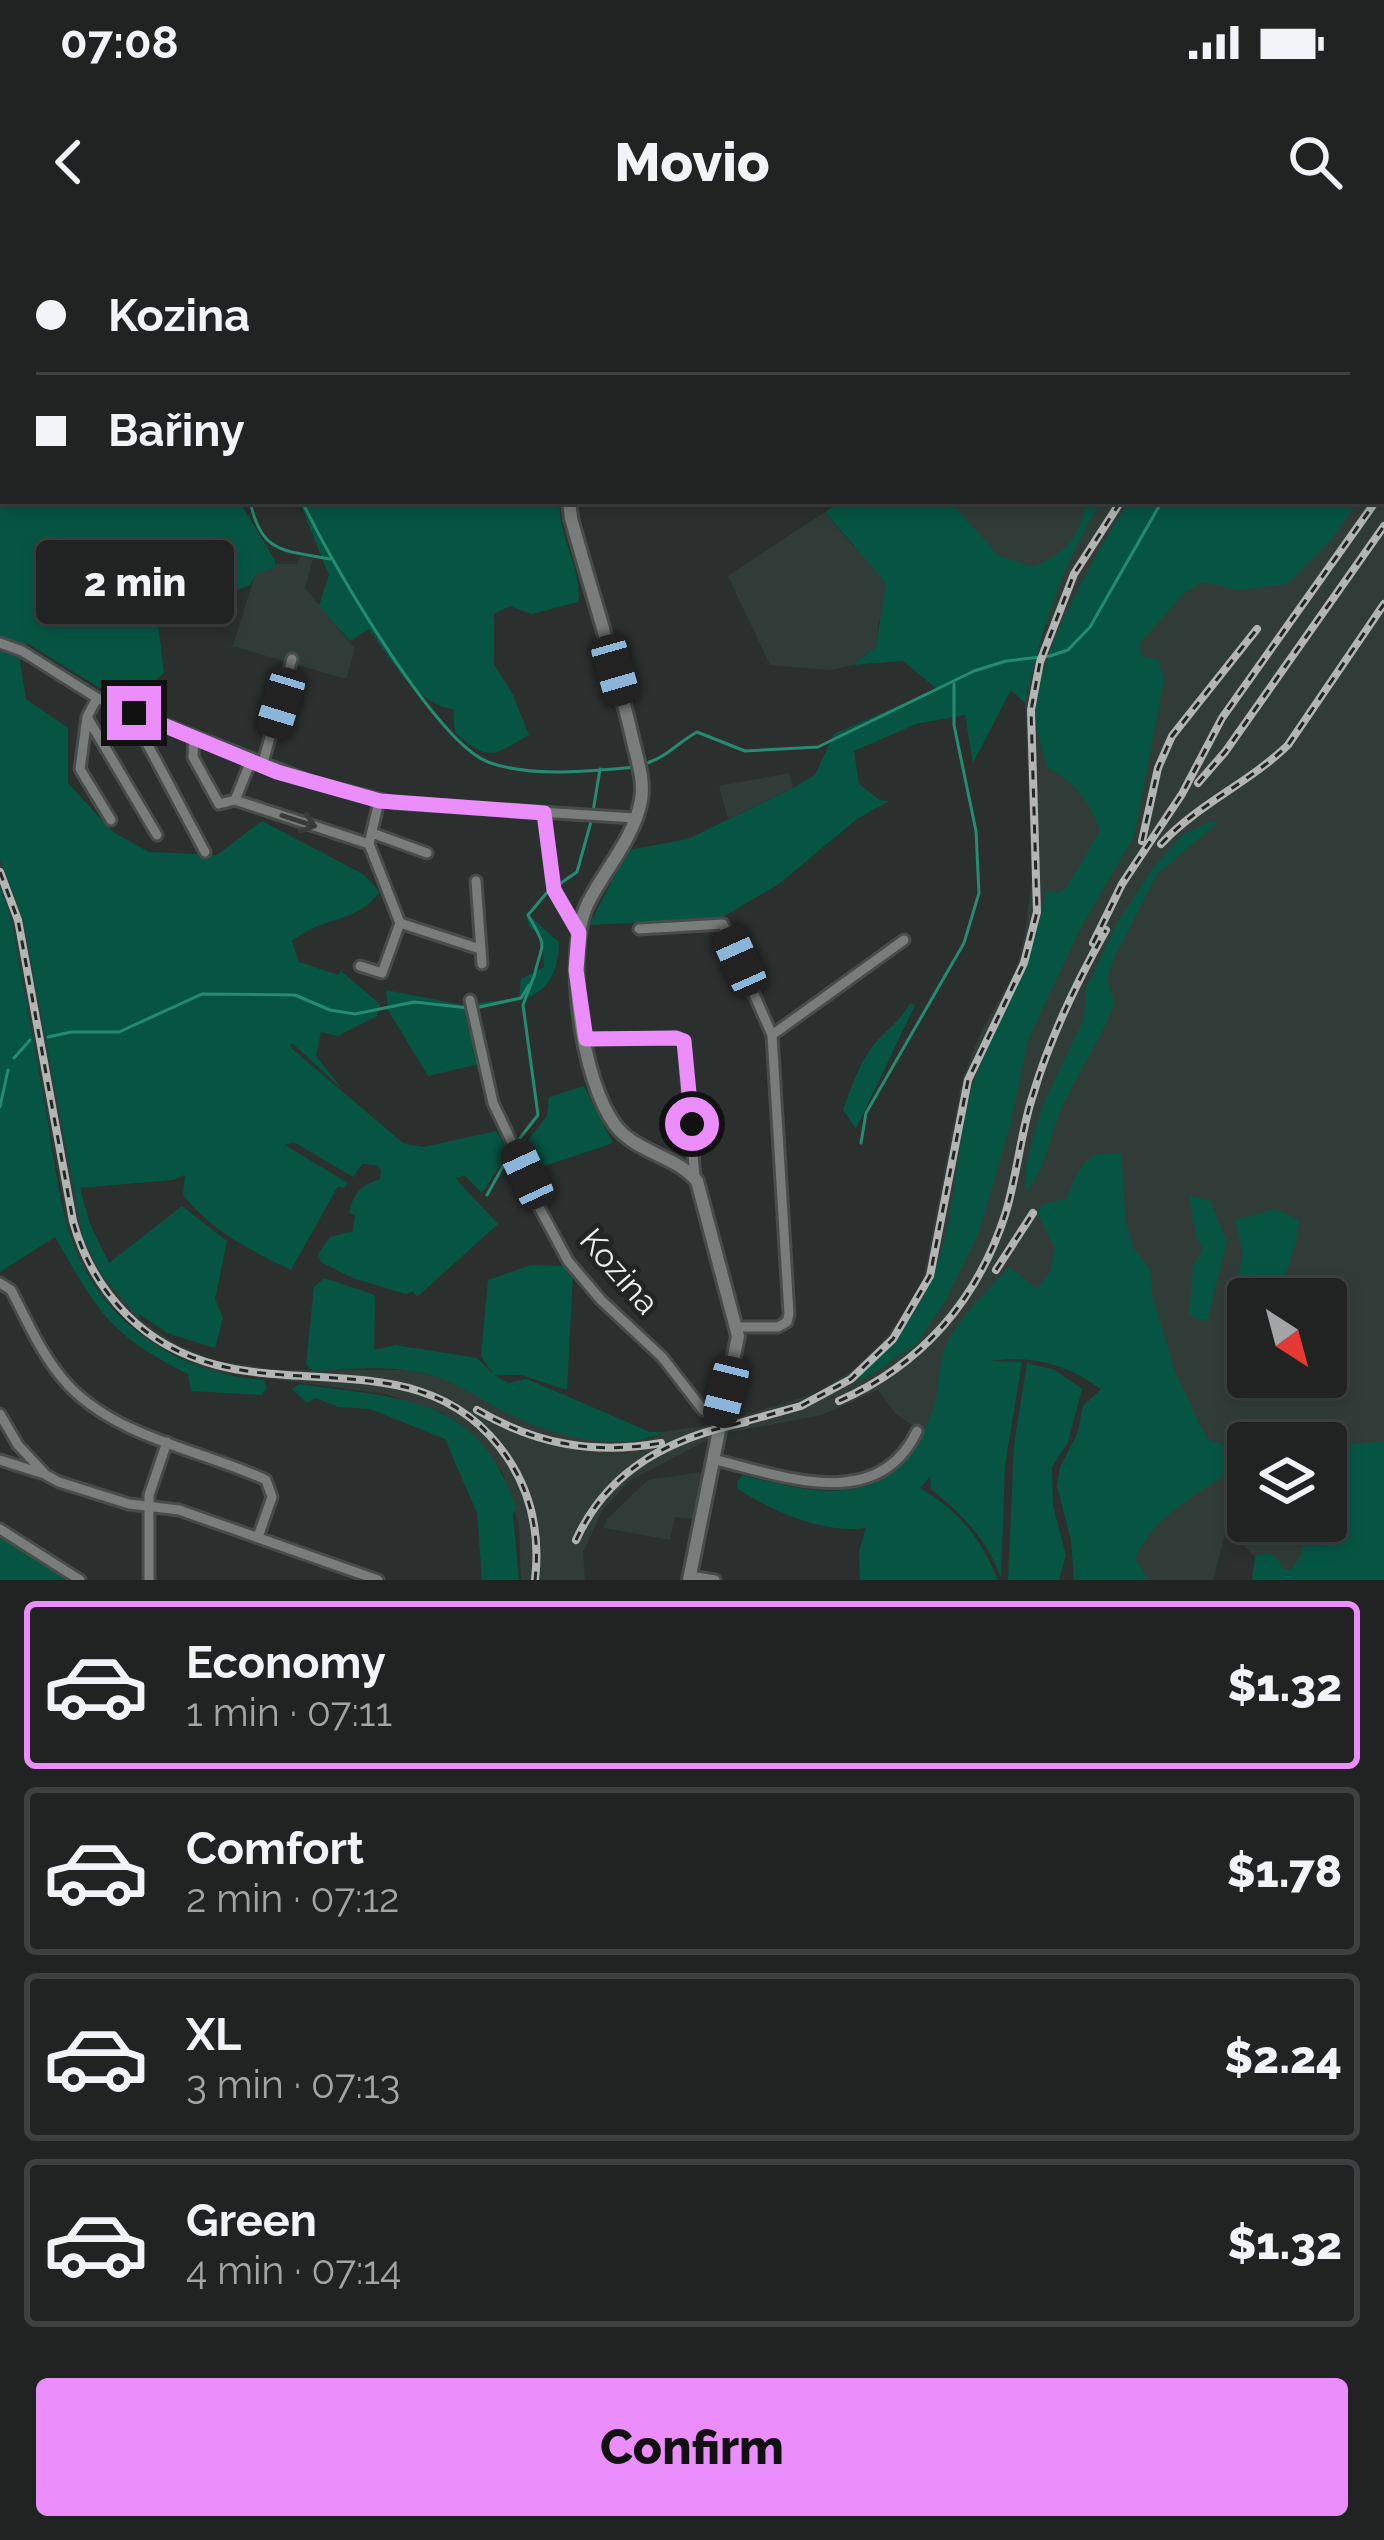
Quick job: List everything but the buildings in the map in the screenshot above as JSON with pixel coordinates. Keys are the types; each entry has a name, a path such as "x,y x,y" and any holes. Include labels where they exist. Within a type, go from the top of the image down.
{"main road":[{"path":"569,504 638,766 642,798 586,908 579,933 576,970 586,1039 598,1093 617,1128 635,1144 695,1178 738,1328 690,1578"}],"street":[{"path":"0,643 22,651 97,698 257,763 380,801 635,818"},
{"path":"236,800 257,763 292,659"},
{"path":"97,698 87,717 80,769 111,820"},
{"path":"87,717 157,835"},
{"path":"144,717 142,734 205,851"},
{"path":"194,737 193,757 219,804 236,800 428,853"},
{"path":"360,966 382,973 400,923 370,838 380,801"},
{"path":"544,813 554,890 579,933"},
{"path":"476,881 482,964"},
{"path":"400,923 480,950"},
{"path":"639,929 723,924 772,1035 789,1314 778,1328 738,1328"},
{"path":"772,1035 904,940"},
{"name":"Kozina","path":"470,1000 493,1102 568,1261 719,1422"},
{"path":"586,1039 684,1041 695,1178"},
{"path":"0,1283 11,1290 43,1350 71,1388 108,1417 266,1480 272,1497 258,1538"},
{"path":"0,1414 18,1445 46,1474"},
{"path":"712,1459 808,1481 847,1484 892,1464 917,1431"},
{"path":"149,1580 148,1504 167,1442"},
{"path":"18,1445 4,1461 128,1504 178,1510 378,1580"},
{"path":"0,1529 80,1580"},
{"path":"690,1578 715,1580"}],"shaded area":[{"path":"853,504 1384,504 1384,1476 1347,1475 1347,1422 1227,1422 1227,1536 1213,1580 1084,1580 1101,1389 1051,1363 1029,1358 990,1360 961,1410 942,1458 930,1438 896,1414 878,1390 822,1415 728,1433 729,1420 816,1393 854,1369 882,1342 913,1301 923,1279 962,1080 980,1034 1015,971 1024,939 1032,878 1025,703 1048,624 879,621 876,647 852,665 831,670 770,665 728,576 825,512 854,547"},
{"path":"300,556 313,559 305,588 355,649 346,679 233,646 255,574 275,564 297,564"},
{"path":"789,773 793,788 728,819 719,786"},
{"path":"0,859 23,919 83,1238 101,1274 140,1319 176,1344 213,1360 277,1370 408,1370 612,1441 649,1439 663,1432 710,1425 711,1438 629,1481 602,1511 583,1552 585,1580 521,1580 519,1525 503,1473 471,1433 443,1413 386,1394 209,1371 150,1342 104,1298 81,1262 67,1222 12,922 0,885"},
{"path":"702,1472 693,1519 675,1517 670,1540 604,1528 606,1520 648,1480"},
{"path":"1240,1542 1306,1542 1304,1556 1290,1570 1256,1559"}],"green space":[{"path":"0,504 241,504 275,560 275,567 256,574 250,585 196,605 174,568 150,586 127,556 92,585 130,602 155,598 164,673 127,705 27,643 20,661 26,699 68,728 68,783 113,832 149,852 217,855 262,821 363,874 380,892 360,910 292,941 299,962 338,975 341,971 380,1004 377,1016 338,1036 321,1032 316,1056 342,1089 292,1043 290,1047 403,1143 423,1147 496,1131 509,1151 482,1193 465,1176 455,1178 498,1224 417,1297 413,1291 406,1294 353,1278 321,1262 318,1254 330,1237 353,1231 355,1215 349,1213 353,1200 363,1187 380,1179 377,1165 362,1164 353,1177 294,1142 285,1145 348,1183 344,1188 338,1186 291,1270 206,1219 183,1195 185,1175 80,1188 90,1224 109,1263 182,1206 227,1241 215,1299 223,1318 215,1348 167,1333 139,1314 140,1319 101,1274 83,1238 23,919 0,859"},
{"path":"300,504 560,504 578,602 532,614 510,606 494,614 494,664 529,735 491,753 455,733 453,709 415,689 369,629 350,641 319,606 329,575"},
{"path":"837,504 953,504 998,555 1033,567 1070,542 1086,504 1100,504 1054,598 1025,703 1011,690 973,763 965,715 916,724 854,751 859,784 889,801 857,819 779,884 721,918 589,925 628,850 688,839 793,788 815,775 834,734 937,689 903,661 852,665 876,647 886,583 825,512"},
{"path":"1127,504 1356,504 1332,539 1287,584 1239,590 1203,582 1184,593 1140,643 1141,656 1158,660 1164,680 1134,836 1081,927 1028,1040 1011,1123 979,1232 946,1300 917,1343 863,1380 856,1378 917,1308 939,1260 969,1098 1033,942 1046,890 1056,893 1066,888 1100,831 1080,793 1047,767 1036,712 1047,660 1086,574"},
{"path":"1218,822 1157,874 1112,962 1107,980 1115,1002 1063,1105 1039,1172 1025,1193 1026,1164 1042,1107 1084,1018 1086,988 1115,927 1152,869 1182,835"},
{"path":"0,885 12,922 60,1196 87,1274 125,1322 149,1341 204,1368 264,1380 267,1388 261,1395 191,1391 188,1374 140,1346 108,1318 55,1237 0,1272"},
{"path":"526,913 559,942 552,975 545,986 524,999 478,1007 476,1003 519,998 521,979 544,967 542,935 529,927"},
{"path":"386,990 468,1006 479,1064 428,1076 388,1010"},
{"path":"910,1003 915,1005 856,1129 843,1110 855,1077 872,1047"},
{"path":"584,1086 613,1143 530,1171 521,1149 547,1116 549,1097"},
{"path":"1121,1153 1126,1224 1134,1249 1150,1269 1152,1294 1175,1372 1207,1439 1227,1446 1227,1472 1172,1512 1145,1540 1135,1558 1148,1580 1074,1580 1071,1541 1057,1486 1083,1406 1101,1389 1048,1363 1020,1359 990,1361 1022,1362 1005,1465 1001,1577 972,1528 931,1489 930,1477 920,1488 967,1526 998,1580 860,1580 859,1551 866,1528 833,1528 799,1519 738,1489 737,1481 743,1475 804,1489 856,1488 900,1465 918,1442 933,1410 943,1354 958,1325 1009,1267 1037,1289 1050,1272 1055,1248 1037,1212 1043,1204 1066,1199 1083,1164 1095,1156"},
{"path":"1189,1195 1210,1201 1227,1241 1207,1322 1189,1315 1193,1266 1203,1249"},
{"path":"1275,1209 1299,1220 1284,1278 1238,1278 1243,1253 1235,1220"},
{"path":"531,1265 568,1266 573,1274 567,1390 521,1375 494,1375 508,1383 527,1379 650,1432 663,1432 606,1442 565,1435 526,1422 434,1376 389,1369 313,1371 306,1364 314,1287 324,1278 375,1295 374,1350 395,1345 477,1358 493,1374 481,1356 488,1280"},
{"path":"1027,1363 1055,1370 1082,1389 1068,1442 1052,1467 1053,1506 1066,1555 1059,1580 1008,1580 1014,1444"},
{"path":"299,1384 431,1408 480,1442 500,1470 516,1508 519,1580 482,1580 477,1513 445,1439 370,1409 339,1407 315,1398 307,1403 292,1389"},
{"path":"1384,1442 1384,1580 1252,1580 1255,1557 1266,1552 1278,1558 1282,1568 1291,1570 1301,1555 1301,1542 1347,1542 1347,1444"},
{"path":"0,1534 69,1580 0,1580"}],"waterway":[{"path":"251,504 261,531 276,546 330,559"},
{"path":"304,504 385,645 412,685 466,747 488,762 523,770 635,767"},
{"path":"644,764 697,732 745,751 818,747 974,671 1068,650 1090,627 1160,504"},
{"path":"861,1143 866,1113 964,943 979,893 976,831 954,725 954,684"},
{"path":"558,885 577,872 600,769"},
{"path":"534,977 542,946 528,915 550,889"},
{"path":"516,1143 538,1115 523,1005 534,976"},
{"path":"475,1008 521,998 529,985"},
{"path":"48,1037 119,1032 202,994 295,995 330,1010 355,1014 414,1002 469,1008"},
{"path":"14,1058 30,1040"},
{"path":"0,1107 8,1070"},
{"path":"487,1195 512,1150"}],"railway":[{"path":"732,1425 801,1406 851,1379 893,1339 930,1276 968,1080 1024,963 1037,912 1031,710 1040,662 1074,574 1119,504"},
{"path":"1093,943 1122,884 1182,794 1222,718 1374,504"},
{"path":"1198,783 1225,752 1384,526"},
{"path":"1161,844 1288,745 1384,604"},
{"path":"1142,841 1158,768 1172,736 1257,629"},
{"path":"0,872 18,920 73,1221 87,1260 109,1294 127,1315 173,1348 222,1366 376,1382 424,1393 468,1416 507,1457 523,1486 535,1532 535,1580"},
{"path":"839,1401 896,1369 920,1349 979,1275 1005,1215 1028,1112 1047,1055 1106,930"},
{"path":"996,1270 1033,1213"},
{"path":"477,1410 521,1431 566,1444 612,1448 661,1443"},
{"path":"576,1540 606,1493 646,1460 693,1437 746,1422"}],"route":[{"path":"134,713 277,772 380,801 544,813 554,890 579,933 576,970 586,1039 684,1041 692,1124"}]}
